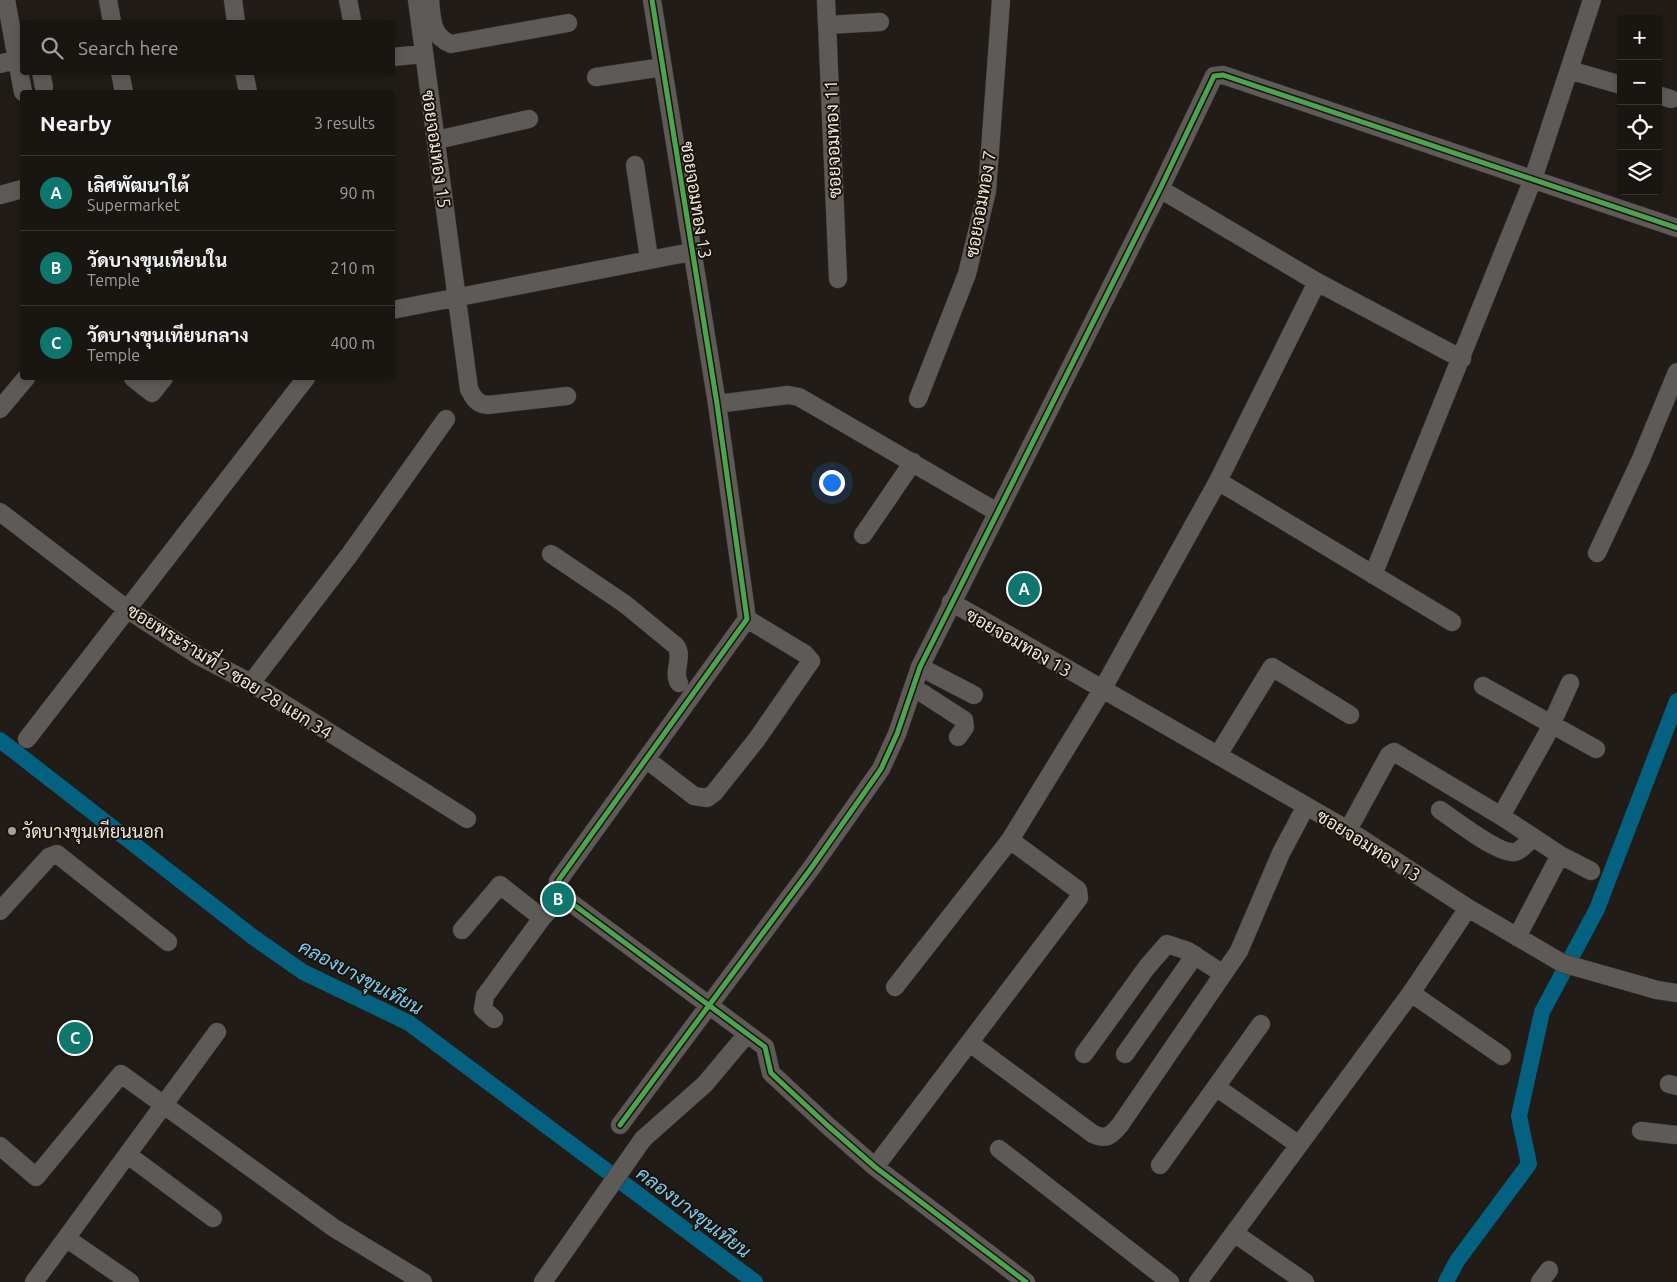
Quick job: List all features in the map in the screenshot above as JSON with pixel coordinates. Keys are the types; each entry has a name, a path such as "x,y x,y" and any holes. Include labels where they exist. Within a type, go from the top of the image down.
{"street":[{"path":"6,0 20,67"},
{"path":"108,0 112,20"},
{"path":"233,0 236,20"},
{"path":"348,0 352,20"},
{"name":"ซอยจอมทอง 15","path":"417,0 469,390 474,399 480,404 488,405 567,396"},
{"path":"430,0 432,27 438,36 450,44 568,23"},
{"name":"ซอยจอมทอง 13","path":"652,0 716,404 747,619"},
{"name":"ซอยจอมทอง 11","path":"826,0 838,279"},
{"name":"ซอยจอมทอง 7","path":"918,399 967,274 987,191 1001,0"},
{"path":"1373,575 1462,359 1533,179 1592,0"},
{"path":"827,25 880,22"},
{"path":"0,64 18,50"},
{"path":"395,58 424,54"},
{"path":"596,77 662,67"},
{"path":"1569,70 1617,83"},
{"name":"ซอยจอมทอง 13","path":"1677,228 1219,74 1212,78 1160,189 951,602 1348,830 1468,908 1562,963 1677,993"},
{"path":"21,75 23,90"},
{"path":"121,75 124,90"},
{"path":"245,75 248,90"},
{"path":"437,140 529,119"},
{"path":"635,165 649,258"},
{"path":"1160,189 1317,282 1462,359"},
{"path":"0,195 20,190"},
{"path":"395,310 458,299 649,258 691,252"},
{"path":"895,987 1010,840 1102,690 1218,481 1317,282"},
{"path":"1597,553 1677,372"},
{"path":"0,409 24,380"},
{"path":"135,380 152,393 162,380"},
{"path":"27,739 304,380"},
{"path":"716,404 788,395 799,397 997,512"},
{"path":"251,683 350,554 446,419"},
{"path":"863,535 913,462"},
{"path":"1218,481 1452,622"},
{"name":"ซอยพระรามที่ 2 ซอย 28 แยก 34","path":"0,512 128,610 199,656 251,683 467,819"},
{"path":"551,554 625,604 676,646 679,652 676,674 687,689"},
{"path":"620,1125 707,1005 812,867 881,769 897,734 920,667 951,602"},
{"path":"646,759 694,796 707,798 714,793 758,739 812,661 805,654 747,619 687,689 646,759 558,882 557,888 562,896 766,1049 766,1061 771,1074 875,1167 1026,1282"},
{"path":"1218,755 1272,666 1350,715"},
{"path":"920,667 974,695"},
{"path":"1501,816 1551,725 1570,683"},
{"path":"1483,686 1596,749"},
{"path":"914,687 964,720 965,727 958,737"},
{"path":"1348,830 1392,752 1501,816 1560,856 1591,871"},
{"path":"970,1043 1093,1134 1104,1138 1108,1137 1120,1126 1239,951 1281,853 1306,806"},
{"path":"1440,810 1506,851 1521,850 1533,837"},
{"path":"875,1167 1079,898 1078,890 1010,840"},
{"path":"0,911 49,857 57,854 168,942"},
{"path":"1517,937 1560,856"},
{"path":"462,930 500,886 542,918"},
{"path":"494,1019 483,1009 483,1000 542,918 562,896"},
{"path":"1198,1282 1411,993 1468,908"},
{"path":"1084,1054 1162,947 1167,944 1174,944 1195,955 1223,974"},
{"path":"1125,1054 1195,955"},
{"path":"1411,993 1502,1056"},
{"path":"1160,1165 1261,1024"},
{"path":"34,1282 217,1032"},
{"path":"543,1282 642,1139 705,1084 747,1034"},
{"path":"0,1146 36,1177 121,1074 334,1228 423,1282"},
{"path":"1216,1087 1299,1145"},
{"path":"1641,1131 1677,1135"},
{"path":"999,1150 1169,1282"},
{"path":"128,1155 213,1218"},
{"path":"1234,1233 1305,1282"},
{"path":"66,1238 130,1282"}],"waterway":[{"path":"1446,1282 1457,1261 1529,1164 1519,1116 1542,1012 1597,909 1677,701"},
{"name":"คลองบางขุนเทียน","path":"0,740 253,937 303,972 409,1023 755,1282"}],"cycle path":[{"path":"652,0 717,404 747,619 558,881 557,888 562,896 765,1047 771,1073 827,1125 875,1167 1026,1282"},
{"path":"620,1125 812,867 881,769 897,734 920,667 1160,189 1214,76 1223,75 1677,228"}],"place":[{"name":"เลิศพัฒนาใต้","path":"1024,589"},
{"name":"วัดบางขุนเทียนนอก","path":"12,831"},
{"name":"วัดบางขุนเทียนใน","path":"558,899"},
{"name":"วัดบางขุนเทียนกลาง","path":"75,1038"}]}
